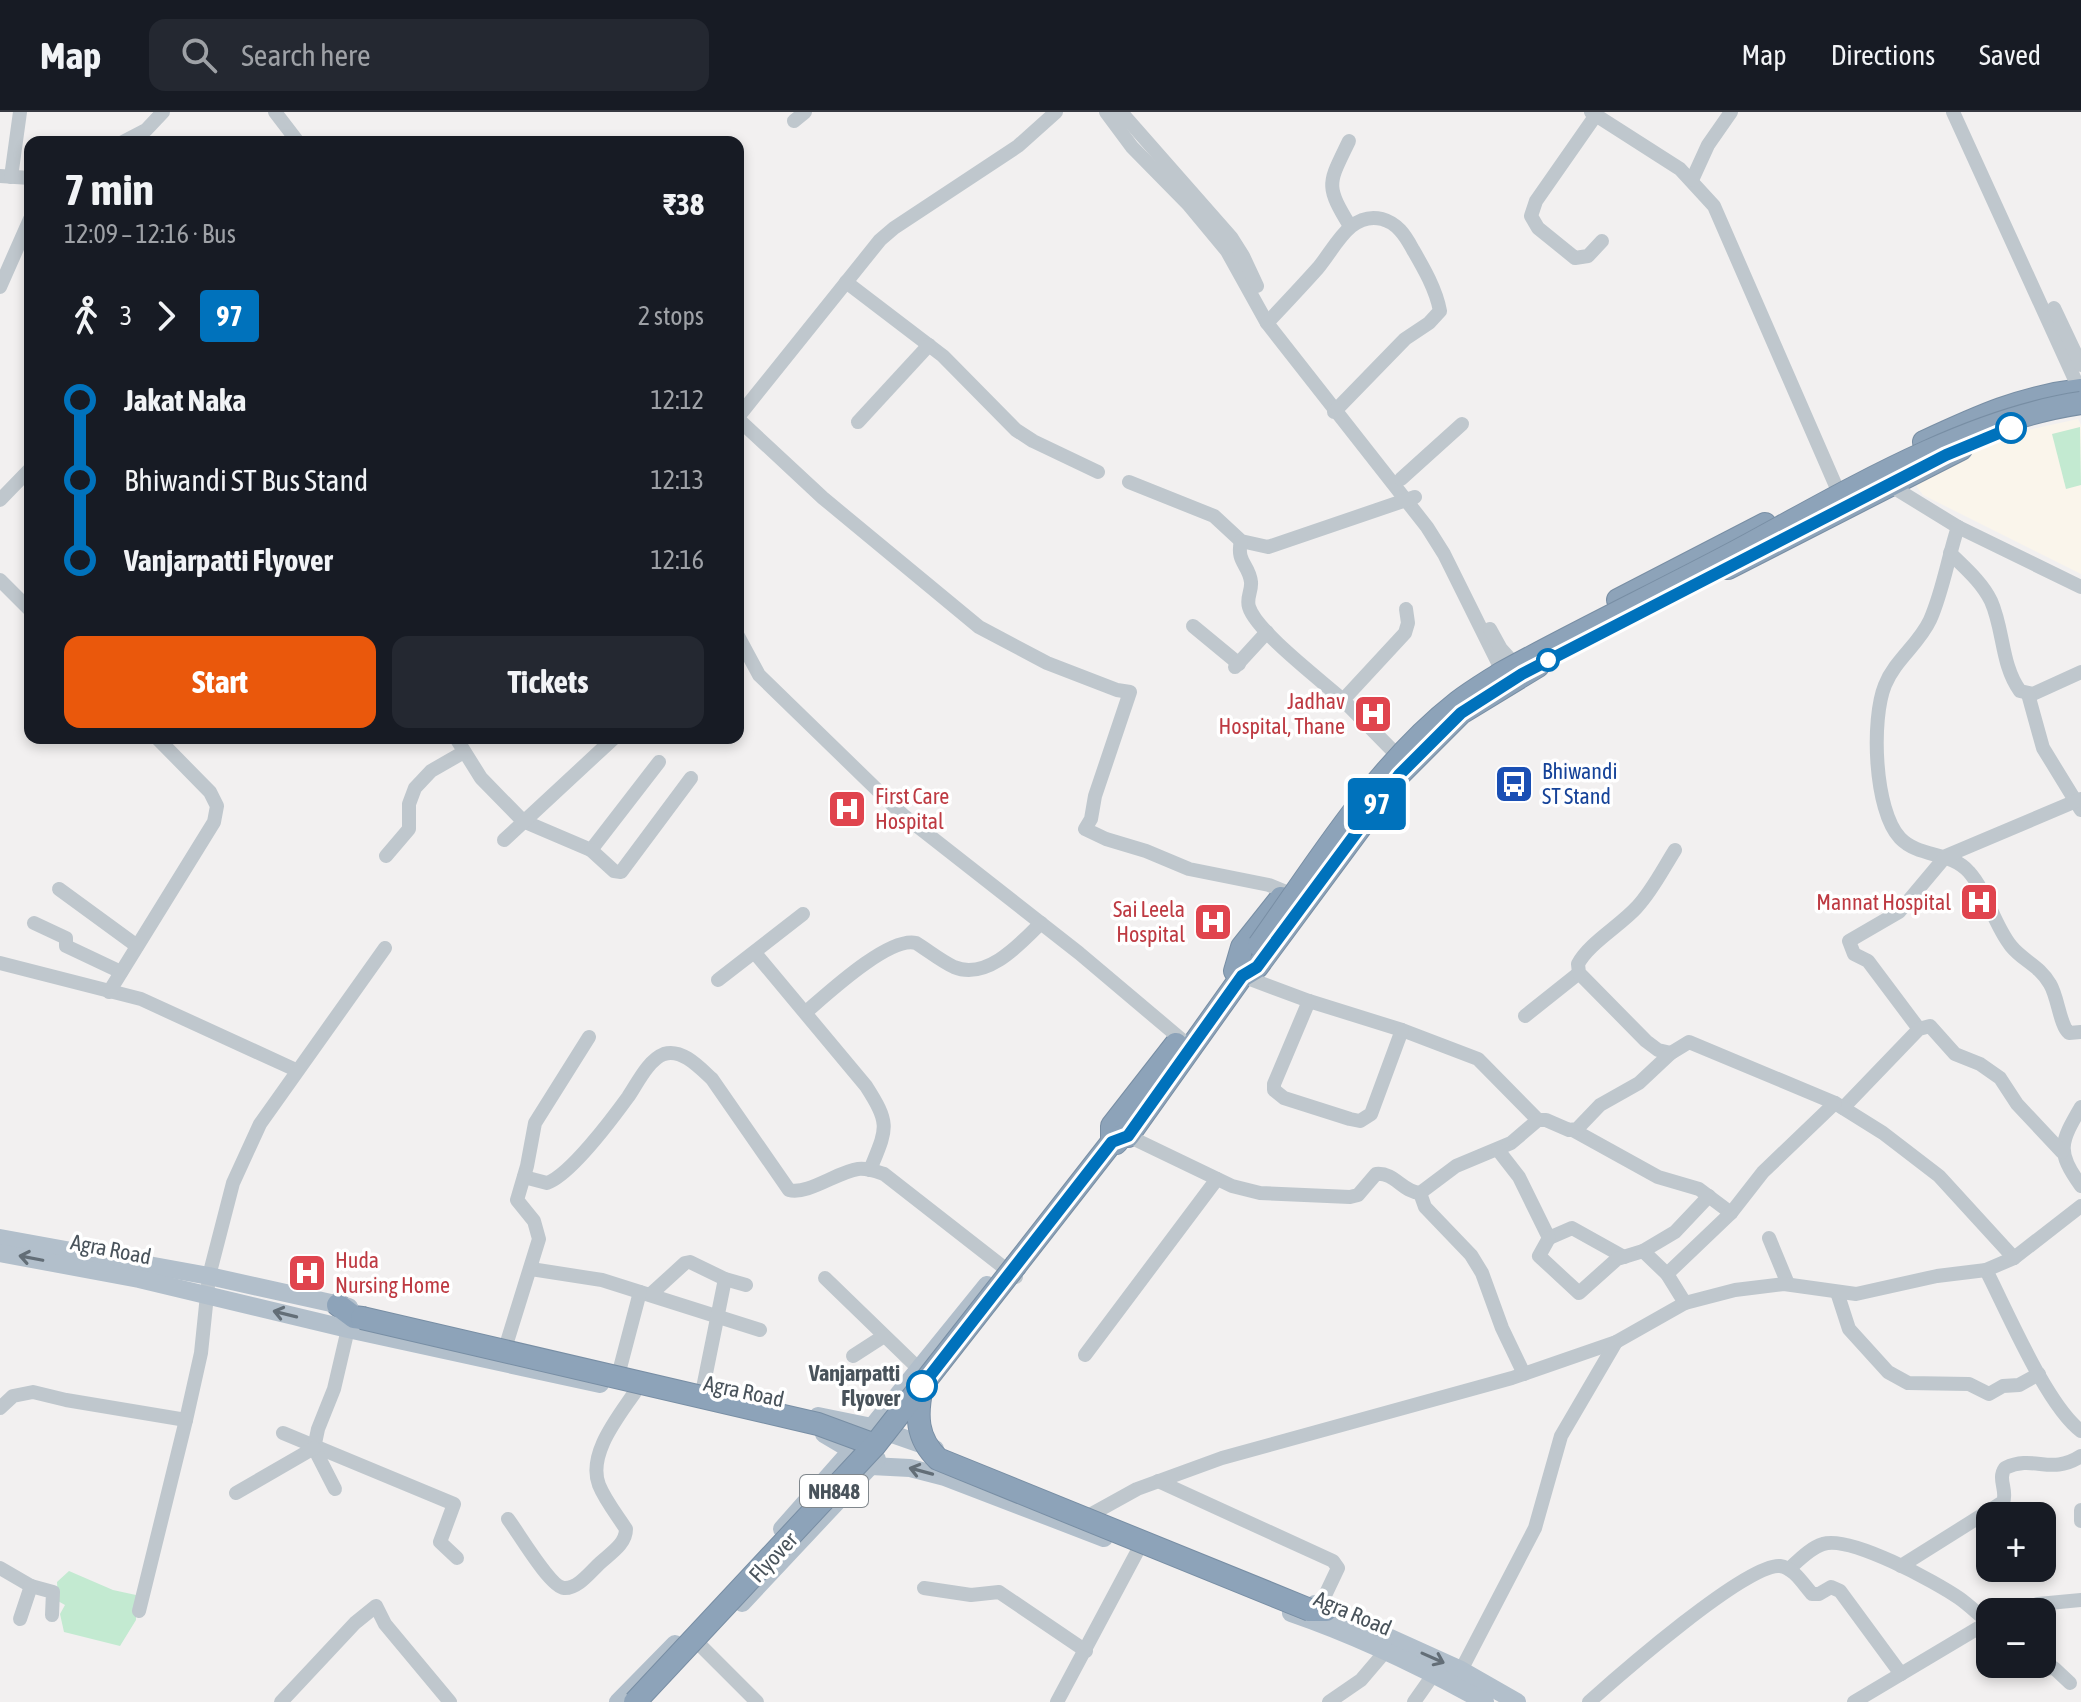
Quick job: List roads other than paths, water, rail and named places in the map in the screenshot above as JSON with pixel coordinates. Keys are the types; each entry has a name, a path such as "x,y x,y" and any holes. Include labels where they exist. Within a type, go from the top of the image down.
{"highway":[{"name":"NH848","path":"1841,497 1867,471 1993,410 2059,392 2081,391"},
{"path":"1246,963 1379,781 1429,727 1459,701 1500,674 1855,488 1956,440 2011,418 2081,403"},
{"name":"NH848","path":"1246,963 1257,967 1393,751 1454,692 1509,669 1841,497 1888,484 2011,428 2081,415"},
{"name":"NH848","path":"1246,963 1242,947 1286,892 1461,713 1509,669"},
{"name":"NH848","path":"1118,1137 1246,963"},
{"name":"Flyover","path":"635,1702 873,1446 920,1378 1118,1137"},
{"path":"348,1319 818,1424 873,1446"},
{"path":"920,1378 919,1430 923,1441 938,1459 1319,1609"}],"main road":[{"path":"920,1378 1002,1267 1118,1137"},
{"path":"618,1702 732,1586 851,1450 873,1446 896,1435 1017,1278 1118,1137"},
{"name":"Agra Road","path":"0,1238 208,1285 635,1392 818,1432 851,1450 873,1446 896,1435 1089,1523 1137,1552 1278,1609 1321,1623 1433,1675 1458,1677 1485,1702"},
{"name":"Agra Road","path":"0,1253 208,1285"},
{"name":"Agra Road","path":"348,1319 381,1312 703,1388 873,1446 910,1468 1089,1523 1272,1585 1458,1677 1517,1702"},
{"path":"648,1702 701,1646 873,1446"}],"street":[{"path":"5,176 20,112"},
{"path":"134,136 146,130 163,112"},
{"path":"275,112 293,136"},
{"path":"744,410 865,257 894,228 1018,146 1056,112"},
{"path":"1106,112 1137,143 1227,251 1270,320 1412,499"},
{"path":"1121,112 1137,143"},
{"path":"1692,180 1708,145 1731,112"},
{"path":"1953,112 2081,365"},
{"path":"1962,112 2081,391"},
{"path":"1602,241 1588,256 1575,258 1538,228 1531,216 1536,201 1593,114 1680,169 1714,206 1841,497"},
{"path":"1349,141 1333,174 1330,188 1350,226"},
{"path":"1270,320 1319,267 1350,226 1365,217 1391,222 1399,228 1422,267 1440,311 1429,323 1405,339 1337,408"},
{"path":"0,287 24,233"},
{"path":"846,282 961,372 1016,430 1098,472"},
{"path":"858,422 929,345"},
{"path":"1337,408 1401,479 1509,669"},
{"path":"744,424 823,498 979,627 1047,663 1130,692 1095,796 1091,819 1085,829 1189,869 1248,880 1286,892"},
{"path":"1401,479 1462,424"},
{"path":"1867,471 1958,527 2081,587"},
{"path":"0,500 24,475"},
{"path":"1129,482 1214,516 1241,541 1268,547 1412,499"},
{"path":"1958,527 1929,621 1921,637 1886,683 1878,714 1882,797 1900,838 1929,854 1946,856 1969,871 2010,945 2040,969 2048,981 2059,1003 2065,1030 2069,1033 2081,1032"},
{"path":"1241,541 1238,556 1251,584 1249,608 1267,632 1343,700 1393,751"},
{"path":"1919,1029 1868,961 1854,954 1848,945 1859,934 1899,912 1946,856 2079,803 2043,748 2028,694 2017,687 2011,673 1988,595 1950,553"},
{"path":"0,580 24,604"},
{"path":"1343,700 1405,633 1408,623 1406,609"},
{"path":"1193,626 1237,665 1267,632"},
{"path":"744,651 759,675 782,699 903,815 1041,923 1185,1043"},
{"path":"2028,694 2044,690 2081,672"},
{"path":"109,992 214,822 217,806 210,792 163,744"},
{"path":"459,744 481,778 523,821 591,850 614,871 621,872 691,778"},
{"path":"504,840 607,744"},
{"path":"386,856 409,829 409,804 415,788 431,771 464,752"},
{"path":"591,850 659,762"},
{"path":"1525,1016 1579,973 1581,959 1639,906 1675,850"},
{"path":"59,889 137,946"},
{"path":"718,980 803,914"},
{"path":"34,923 66,938 66,946 121,972"},
{"path":"806,1012 863,966 901,944 909,941 916,943 953,966 966,969 1003,959 1041,923"},
{"path":"139,1611 201,1353 208,1285 233,1183 260,1124 385,948"},
{"path":"755,953 866,1086 880,1108 885,1130 870,1170"},
{"path":"0,963 141,999 296,1070"},
{"path":"1246,963 1309,1001 1402,1030 1478,1059 1538,1120"},
{"path":"1579,973 1652,1047 1671,1053"},
{"path":"1309,1001 1274,1090 1284,1098 1350,1119 1360,1121 1371,1114 1402,1030"},
{"path":"1667,1274 1731,1213 1763,1172 1919,1029 1930,1026 1955,1054 1992,1071 2017,1104 2062,1152 2068,1168 2081,1186"},
{"path":"507,1342 539,1239 534,1221 517,1200 535,1123 589,1037"},
{"path":"1573,1130 1600,1105 1639,1083 1671,1053 1689,1042 1839,1105 1930,1168 2014,1258"},
{"path":"524,1177 547,1183 560,1176 605,1128 649,1065 664,1054 672,1054 697,1065 712,1079 789,1190 801,1190 857,1169 870,1170 895,1181 1017,1278"},
{"path":"2062,1152 2065,1134 2081,1107"},
{"path":"1420,1193 1456,1166 1498,1150 1538,1120 1546,1120 1573,1130 1658,1177 1691,1185 1731,1213"},
{"path":"1118,1137 1242,1190 1350,1197 1358,1195 1376,1174 1383,1173 1406,1189 1420,1193"},
{"path":"1498,1150 1519,1177 1549,1238"},
{"path":"1085,1355 1217,1179"},
{"path":"1420,1193 1425,1207 1471,1255 1482,1273 1502,1328 1524,1374"},
{"path":"1624,1257 1572,1228 1549,1238 1539,1256 1579,1293 1617,1259 1624,1257 1643,1251 1675,1232 1709,1196"},
{"path":"1089,1523 1118,1498 1158,1481 1247,1451 1524,1374 1616,1342 1685,1303 1735,1290 1788,1284 1856,1294 1937,1276 1986,1270 2014,1258 2081,1206"},
{"path":"1769,1238 1788,1284"},
{"path":"1643,1251 1667,1274 1685,1303"},
{"path":"620,1368 645,1293 685,1263 696,1264 725,1279 746,1285"},
{"path":"531,1269 585,1276 760,1330"},
{"path":"1986,1270 2039,1374 2062,1411 2081,1431"},
{"path":"825,1278 884,1336 920,1378"},
{"path":"703,1388 725,1279"},
{"path":"1837,1292 1849,1329 1857,1340 1888,1372 1908,1383 1969,1384 1989,1394 2003,1386 2019,1385 2039,1374"},
{"path":"335,1489 314,1447 334,1389 348,1319"},
{"path":"853,1356 884,1336"},
{"path":"1458,1677 1530,1538 1561,1436 1616,1342"},
{"path":"0,1408 13,1396 33,1392 186,1420"},
{"path":"508,1519 558,1585 565,1588 577,1584 623,1542 626,1529 599,1485 596,1472 606,1438 635,1392"},
{"path":"283,1433 454,1504 440,1542 457,1558"},
{"path":"236,1493 314,1447"},
{"path":"1901,1566 2000,1505 2005,1496 2001,1473 2008,1466 2028,1462 2062,1466 2081,1456"},
{"path":"1158,1481 1333,1561 1338,1568 1319,1609"},
{"path":"2081,1510 2081,1521"},
{"path":"1789,1569 1809,1551 1824,1543 1838,1542 1866,1550 1901,1566 1958,1597 1976,1612"},
{"path":"1057,1702 1137,1552"},
{"path":"1589,1702 1706,1605 1765,1569 1782,1566 1789,1569 1812,1594 1819,1594 1831,1587 1840,1591 1901,1674"},
{"path":"0,1568 31,1586 53,1592 52,1615"},
{"path":"20,1619 31,1586"},
{"path":"924,1588 971,1595 999,1592 1086,1651"},
{"path":"2056,1602 2081,1600"},
{"path":"281,1702 355,1623 376,1606 385,1624 450,1702"},
{"path":"1854,1702 1976,1630"},
{"path":"701,1646 757,1702"},
{"path":"1329,1702 1361,1680 1384,1653"},
{"path":"2056,1670 2070,1683"},
{"path":"1414,1702 1433,1675"},
{"path":"1878,1689 1888,1702"}],"place":[{"name":"Jadhav Hospital, Thane","path":"1373,714"},
{"name":"Bhiwandi ST Stand","path":"1514,784"},
{"name":"First Care Hospital","path":"847,809"},
{"name":"Mannat Hospital","path":"1979,902"},
{"name":"Sai Leela Hospital","path":"1213,922"},
{"name":"Huda Nursing Home","path":"307,1273"},
{"name":"Vanjarpatti Flyover","path":"922,1386"}]}
